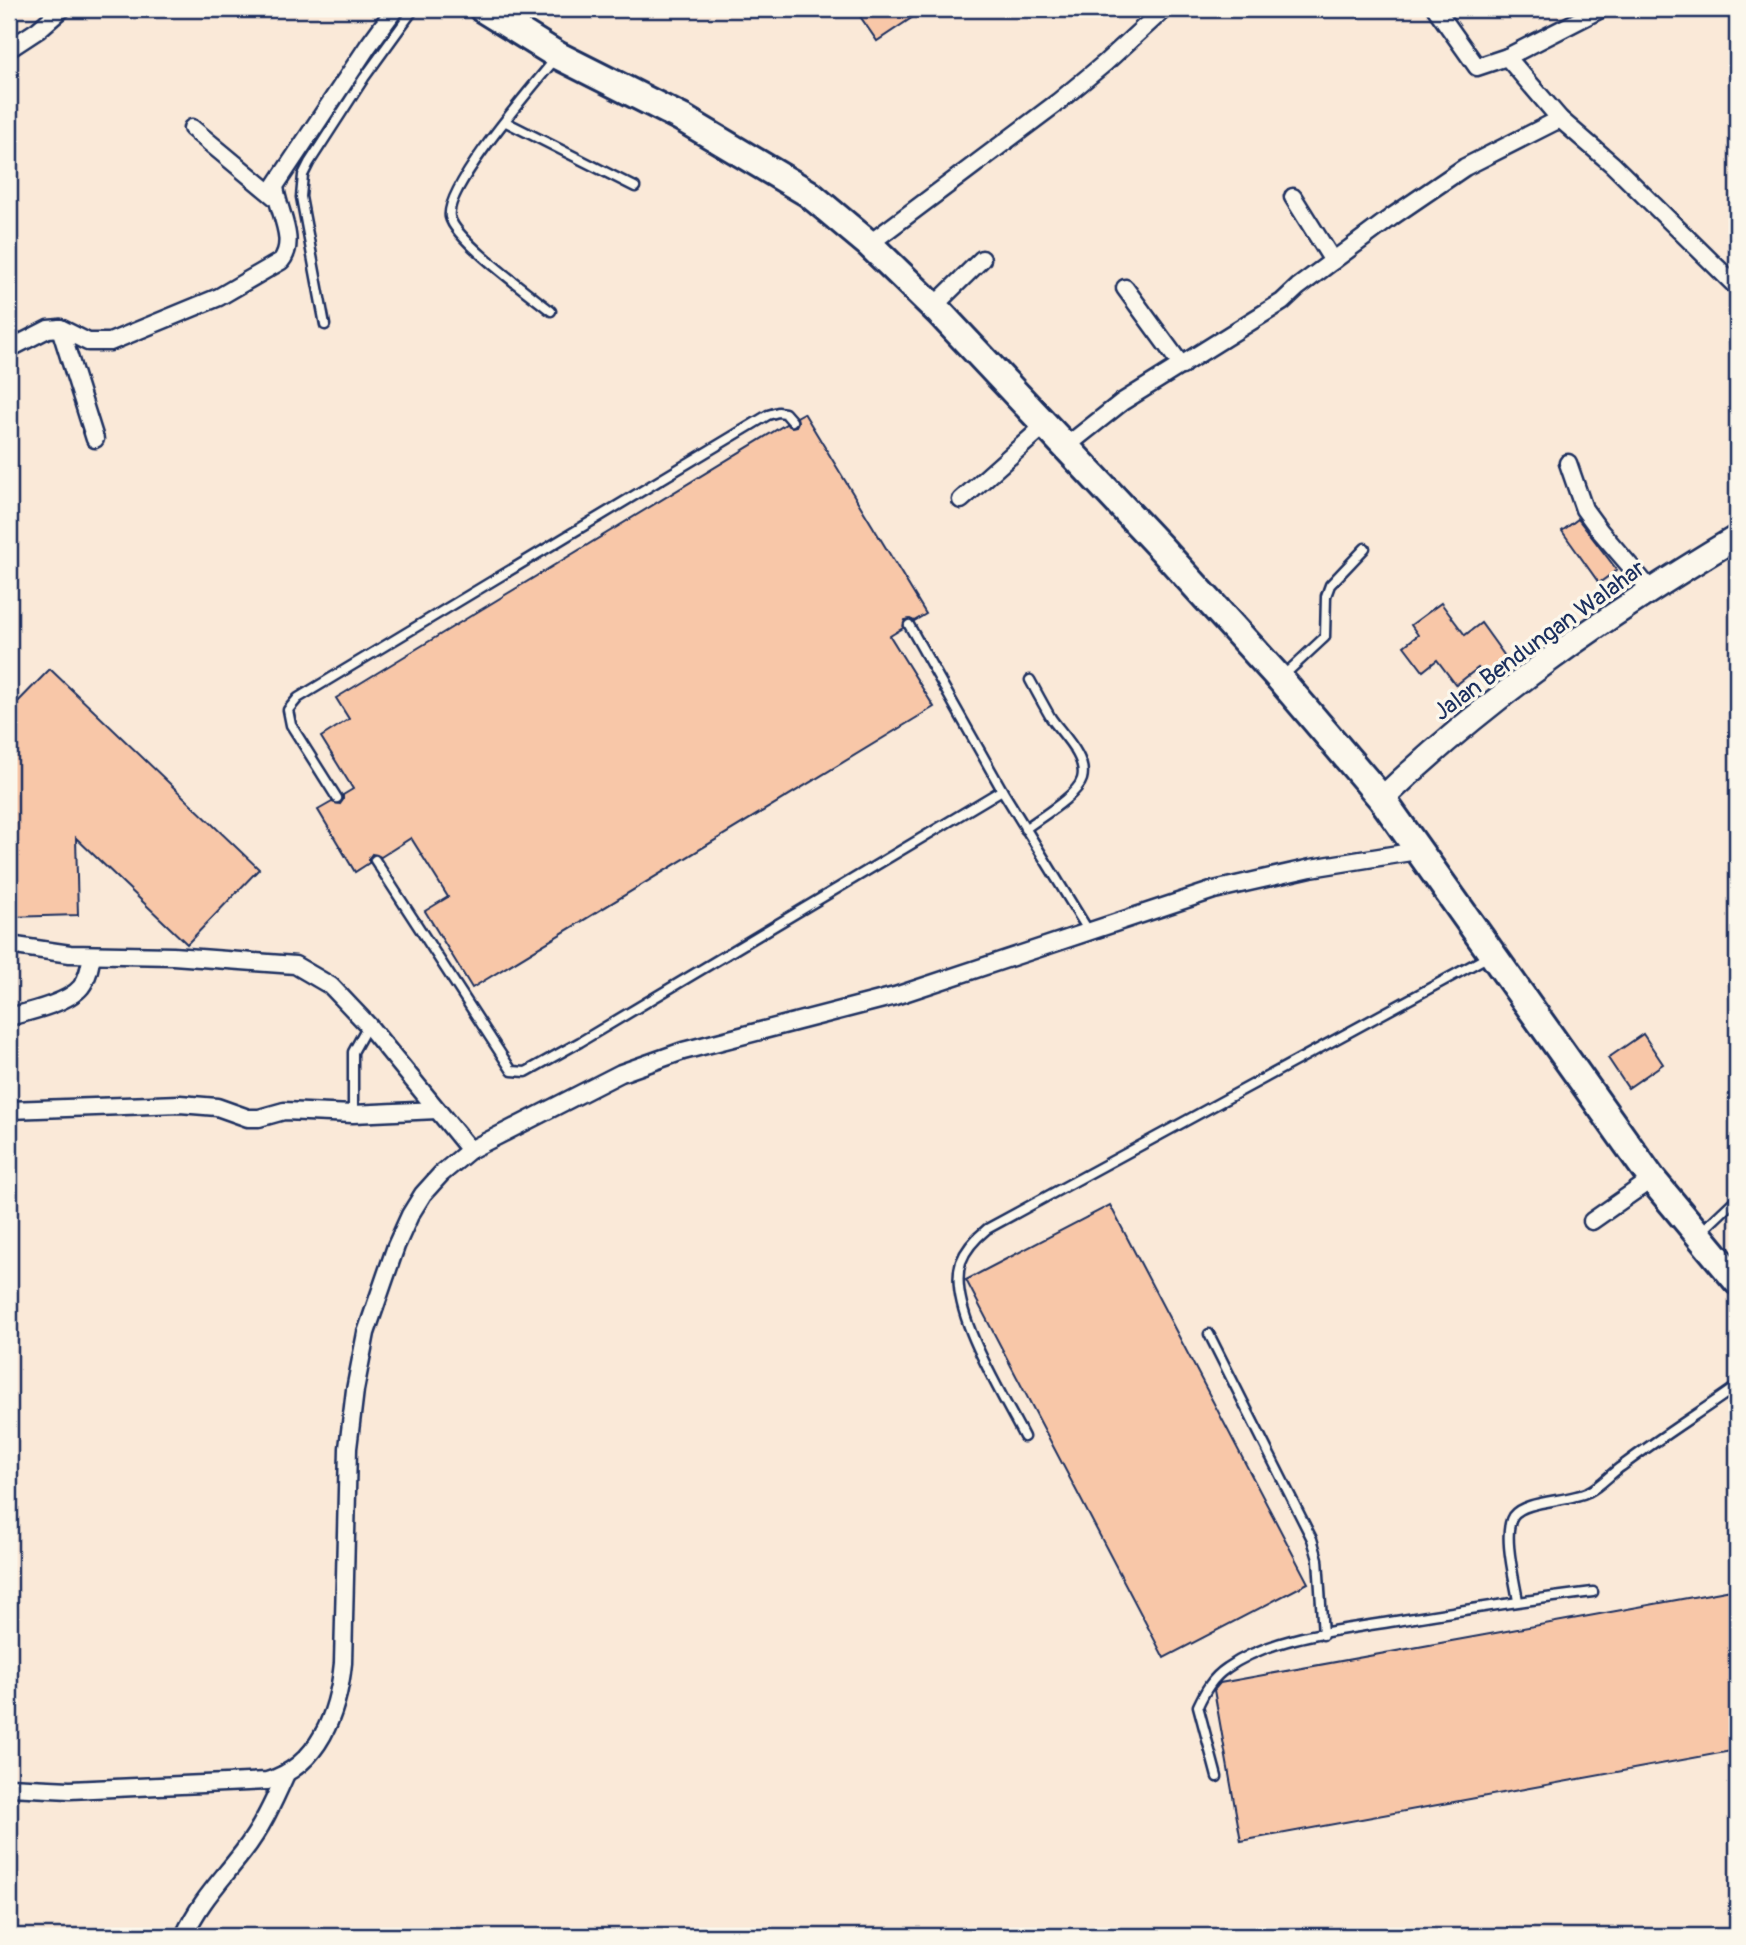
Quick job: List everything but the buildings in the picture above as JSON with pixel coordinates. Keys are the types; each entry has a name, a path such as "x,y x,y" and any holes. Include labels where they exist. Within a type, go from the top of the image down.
{"main road":[{"path":"496,12 557,55 682,118 783,177 830,210 933,307 1280,678 1382,799 1652,1179 1737,1281"}],"street":[{"path":"9,49 38,30 62,9"},
{"path":"9,349 48,329 60,328 88,342 110,342 219,297 281,261 288,253 286,230 275,186 396,9"},
{"path":"869,244 1105,64 1164,9"},
{"path":"1436,9 1477,67 1507,57 1601,9"},
{"path":"1507,57 1560,119 1612,164 1737,287"},
{"path":"1064,448 1122,402 1282,302 1392,216 1465,167 1560,119"},
{"path":"192,128 276,198"},
{"path":"1293,197 1334,261"},
{"path":"933,307 982,259"},
{"path":"1125,288 1182,366"},
{"path":"60,328 95,439"},
{"path":"961,500 1044,426"},
{"path":"1568,463 1584,509 1650,589"},
{"name":"Jalan Bendungan Walahar","path":"1382,799 1461,727 1512,686 1650,589 1737,537"},
{"path":"9,1787 70,1790 267,1781 285,1776 301,1763 328,1727 340,1690 343,1663 348,1448 355,1390 366,1334 396,1246 410,1215 423,1194 441,1174 470,1150 621,1073 683,1051 895,996 1214,890 1417,851"},
{"path":"9,945 92,955 173,956 295,965 331,986 368,1025 470,1150"},
{"path":"9,1017 58,1001 80,989 92,955"},
{"path":"9,1110 180,1104 217,1107 248,1118 259,1118 284,1111 353,1114 437,1110"},
{"path":"1592,1221 1652,1179"},
{"path":"184,1936 202,1901 256,1835 285,1776"}],"lane":[{"path":"325,325 301,197 303,175 319,146 414,9"},
{"path":"551,311 460,234 450,217 451,202 466,173 557,55"},
{"path":"506,122 635,187"},
{"path":"337,798 291,725 288,710 298,698 768,415 785,413 792,421"},
{"path":"1280,678 1325,637 1326,596 1330,585 1365,548"},
{"path":"909,625 1002,790 1088,930"},
{"path":"1025,829 1062,802 1078,787 1082,778 1082,767 1073,748 1030,680"},
{"path":"375,860 512,1072 526,1072 1002,790"},
{"path":"1024,1437 970,1331 962,1309 957,1284 961,1262 970,1244 987,1228 1492,955"},
{"path":"353,1114 353,1052 368,1025"},
{"path":"1698,1235 1737,1198"},
{"path":"1209,1334 1311,1539 1318,1559 1323,1635"},
{"path":"1518,1601 1509,1542 1509,1525 1516,1512 1525,1507 1571,1499 1589,1491 1737,1386"},
{"path":"1217,1777 1198,1706 1216,1676 1246,1657 1289,1642 1323,1635 1518,1601 1593,1592"}]}
